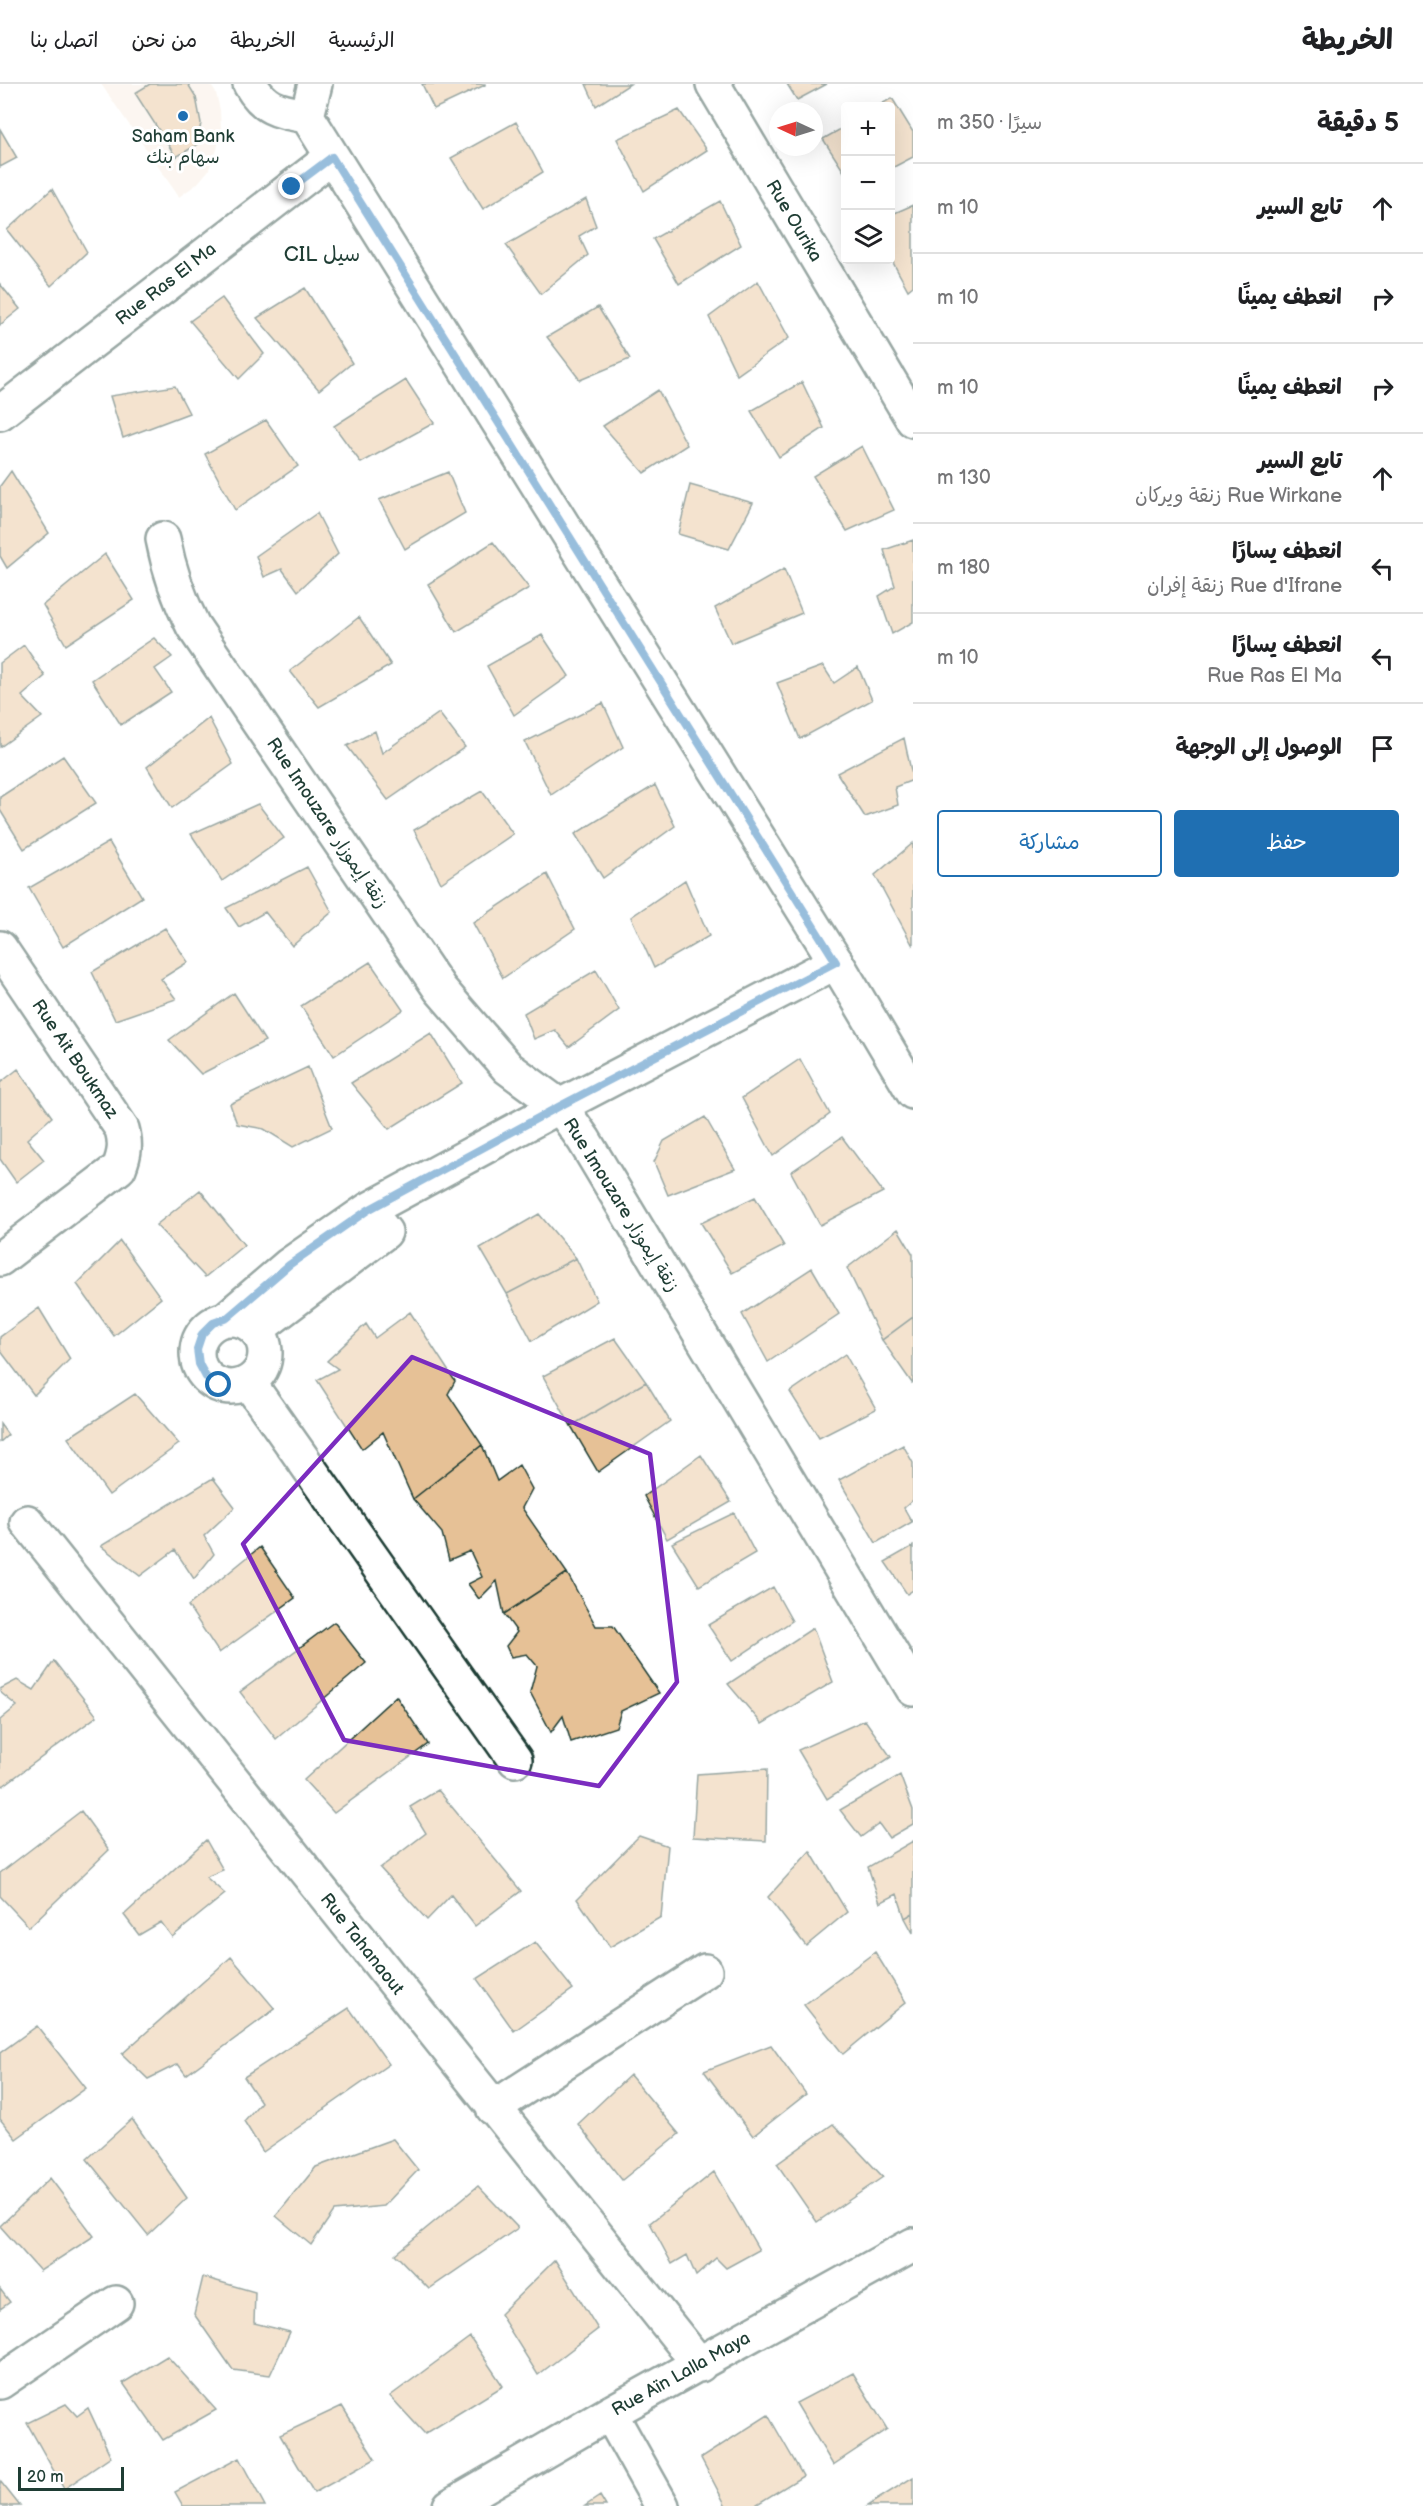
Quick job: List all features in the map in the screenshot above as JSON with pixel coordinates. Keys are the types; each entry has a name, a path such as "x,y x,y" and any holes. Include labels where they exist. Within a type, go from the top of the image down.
{"street":[{"path":"250,84 259,100 281,112 307,116"},
{"path":"315,84 307,116 836,962 913,1092"},
{"name":"Rue Ourika","path":"713,84 913,420"},
{"name":"Rue Ras El Ma","path":"0,413 332,157"},
{"name":"Rue Imouzare زنقة إيموزار","path":"163,539 170,572 181,603 193,626 440,989 508,1068 560,1106 584,1140 913,1689"},
{"name":"Rue Ait Boukmaz","path":"0,948 122,1129 126,1142 119,1168 0,1259"},
{"path":"242,1324 289,1265 376,1221 560,1106 836,962"},
{"path":"242,1324 264,1343 266,1359 260,1373 249,1383 234,1388 219,1385 206,1377 199,1364 197,1349 202,1334 213,1323 242,1324 307,1293 376,1221"},
{"path":"289,1265 307,1293"},
{"path":"249,1383 515,1760"},
{"name":"Rue Tahanaout","path":"27,1522 700,2365"},
{"path":"493,2108 705,1971"},
{"name":"Rue Aïn Lalla Maya","path":"450,2506 913,2245"},
{"path":"0,2382 116,2303"},
{"path":"610,2414 662,2506"}],"highlighted area":[{"path":"412,1357 650,1454 677,1682 599,1786 344,1740 243,1544"}],"shaded area":[{"path":"101,84 210,84 216,93 221,130 217,150 208,171 197,184 179,197"}],"building":[{"path":"150,84 188,84 196,97 201,123 197,145 176,157 135,93"},
{"path":"422,84 485,84 485,85 434,109"},
{"path":"586,84 630,84 596,106"},
{"path":"787,84 827,84 797,100"},
{"path":"895,103 913,132 913,157 895,166"},
{"path":"679,110 707,150 644,191 617,139"},
{"path":"516,122 543,172 483,209 451,158"},
{"path":"0,129 17,158 0,167"},
{"path":"841,129 841,167 823,139"},
{"path":"52,189 87,252 51,286 7,230"},
{"path":"586,199 596,226 579,236 588,255 541,294 506,245"},
{"path":"720,201 741,245 679,284 653,239"},
{"path":"913,205 913,286 908,290 894,264 895,213"},
{"path":"758,281 789,338 737,375 709,317"},
{"path":"0,284 20,309 0,325"},
{"path":"305,288 352,363 319,390 257,318"},
{"path":"222,298 264,354 239,379 190,321"},
{"path":"598,307 630,359 580,380 547,337"},
{"path":"406,380 434,423 361,463 334,426"},
{"path":"802,382 824,428 779,457 751,411"},
{"path":"175,386 189,413 123,438 110,396"},
{"path":"658,390 687,445 644,473 603,426"},
{"path":"266,420 298,466 235,510 205,454"},
{"path":"862,446 894,510 847,531 813,476"},
{"path":"11,471 49,533 7,568 0,556 0,486"},
{"path":"448,472 465,513 405,549 379,500"},
{"path":"690,485 753,503 729,549 678,534"},
{"path":"317,513 338,554 298,591 282,569 264,577 256,556"},
{"path":"913,540 913,622 892,634 879,596 895,586 884,550"},
{"path":"493,542 529,588 456,632 428,584"},
{"path":"105,554 134,600 66,645 43,605"},
{"path":"784,569 802,613 731,643 715,608"},
{"path":"359,617 391,665 319,707 290,671"},
{"path":"542,635 569,676 514,715 487,666"},
{"path":"154,638 172,657 155,669 171,692 121,725 92,680"},
{"path":"24,645 45,676 22,696 42,717 0,747 0,663"},
{"path":"823,666 834,683 858,667 872,700 800,739 777,683"},
{"path":"603,703 623,747 551,795 525,742"},
{"path":"439,713 465,747 388,800 347,746 375,731 382,753"},
{"path":"209,718 233,764 172,808 147,767"},
{"path":"904,738 913,780 895,787 898,805 865,817 837,773"},
{"path":"63,756 96,803 24,849 0,810 0,797"},
{"path":"655,785 675,826 603,878 575,834"},
{"path":"482,791 513,834 441,883 414,830"},
{"path":"258,804 284,838 222,881 191,834"},
{"path":"109,842 142,897 63,947 29,888"},
{"path":"913,843 913,946 875,875"},
{"path":"307,867 332,912 292,946 265,912 239,927 226,908"},
{"path":"547,874 575,929 503,978 473,923"},
{"path":"685,880 709,936 654,968 631,917"},
{"path":"165,928 188,962 161,979 176,999 115,1020 92,972"},
{"path":"370,962 403,1010 334,1056 301,1006"},
{"path":"596,970 619,1010 569,1047 555,1030 534,1039 524,1013"},
{"path":"234,993 265,1041 201,1074 169,1040"},
{"path":"431,1033 462,1083 389,1129 351,1083"},
{"path":"800,1059 830,1114 773,1156 742,1098"},
{"path":"308,1067 332,1128 293,1147 264,1129 237,1124 230,1104"},
{"path":"18,1069 52,1117 27,1139 44,1160 16,1182 0,1159 0,1083"},
{"path":"705,1117 735,1169 668,1195 654,1162 664,1141"},
{"path":"842,1137 883,1192 820,1225 791,1172"},
{"path":"200,1190 244,1245 205,1277 156,1225"},
{"path":"755,1197 784,1246 732,1273 701,1223"},
{"path":"539,1214 576,1258 507,1294 480,1248"},
{"path":"898,1229 913,1254 913,1317 882,1340 847,1268"},
{"path":"120,1241 161,1298 114,1336 77,1284"},
{"path":"576,1258 597,1301 532,1341 507,1294"},
{"path":"812,1268 839,1314 768,1362 742,1314"},
{"path":"39,1308 70,1359 34,1395 0,1350 0,1337"},
{"path":"410,1312 455,1381 448,1394 482,1445 413,1499 383,1432 362,1449 317,1380 338,1369 327,1361 366,1324 375,1338"},
{"path":"913,1317 913,1382 912,1383 882,1340"},
{"path":"615,1338 646,1382 571,1426 543,1376"},
{"path":"845,1354 876,1409 819,1438 790,1392"},
{"path":"646,1382 670,1421 598,1472 571,1426"},
{"path":"135,1394 179,1444 109,1495 68,1438"},
{"path":"0,1424 8,1435 0,1442"},
{"path":"482,1445 497,1481 519,1465 532,1489 522,1508 567,1573 504,1614 497,1581 479,1599 468,1584 482,1577 470,1551 449,1560 442,1533 413,1499"},
{"path":"903,1445 913,1463 913,1500 904,1508 912,1522 876,1543 839,1480"},
{"path":"701,1455 731,1502 667,1539 644,1496"},
{"path":"213,1478 235,1507 204,1536 214,1554 194,1579 175,1550 140,1576 101,1546"},
{"path":"734,1513 755,1553 699,1586 672,1543"},
{"path":"913,1546 913,1590 907,1594 885,1562"},
{"path":"260,1547 295,1598 219,1653 188,1606"},
{"path":"567,1573 596,1626 613,1626 659,1693 621,1711 616,1727 571,1742 563,1716 551,1732 530,1692 537,1666 527,1654 511,1657 506,1646 517,1632 504,1614"},
{"path":"773,1587 792,1621 732,1661 708,1625"},
{"path":"334,1622 366,1663 276,1739 240,1692"},
{"path":"813,1628 833,1682 762,1724 728,1684"},
{"path":"54,1661 97,1716 3,1786 0,1782 0,1720 17,1706 0,1692 0,1689 17,1680 34,1690"},
{"path":"396,1696 428,1744 334,1813 304,1780"},
{"path":"865,1720 891,1757 827,1799 798,1750"},
{"path":"767,1769 766,1841 693,1837 697,1774"},
{"path":"900,1775 913,1810 913,1824 889,1838 879,1824 861,1837 840,1810"},
{"path":"438,1790 521,1891 475,1926 451,1895 427,1920 380,1868 426,1833 410,1807"},
{"path":"81,1811 109,1850 29,1927 0,1896 0,1873"},
{"path":"639,1836 668,1846 661,1917 610,1947 577,1899"},
{"path":"206,1840 223,1870 206,1877 225,1894 172,1937 161,1922 139,1935 124,1915"},
{"path":"913,1841 913,1913 905,1918 897,1894 880,1903 868,1867"},
{"path":"810,1851 847,1912 806,1946 768,1897"},
{"path":"913,1913 913,1933 905,1918"},
{"path":"535,1942 573,1989 514,2031 477,1979"},
{"path":"875,1952 906,2002 843,2054 804,2005"},
{"path":"231,1957 275,2009 186,2075 178,2064 148,2079 122,2054"},
{"path":"349,2008 389,2064 263,2152 244,2121 261,2102 244,2077"},
{"path":"37,2026 86,2088 16,2139 0,2119 0,2053"},
{"path":"771,2045 806,2094 753,2136 704,2071"},
{"path":"630,2075 679,2134 622,2180 578,2124"},
{"path":"132,2119 187,2198 148,2235 87,2159"},
{"path":"833,2124 883,2177 817,2222 777,2164"},
{"path":"393,2139 418,2170 384,2206 334,2211 311,2245 276,2216 316,2167"},
{"path":"714,2172 759,2250 726,2268 716,2258 696,2276 687,2255 672,2264 650,2223"},
{"path":"50,2178 94,2236 40,2271 0,2226"},
{"path":"478,2186 518,2228 429,2289 395,2254"},
{"path":"555,2260 598,2329 538,2375 500,2314"},
{"path":"203,2277 255,2292 254,2323 290,2332 270,2375 233,2370 194,2314"},
{"path":"0,2289 10,2302 0,2309"},
{"path":"470,2337 503,2386 425,2434 390,2396"},
{"path":"167,2356 216,2410 163,2440 123,2383"},
{"path":"853,2373 887,2429 833,2465 796,2403"},
{"path":"66,2404 77,2416 88,2408 111,2457 64,2489 27,2423"},
{"path":"342,2406 375,2459 314,2493 280,2435"},
{"path":"768,2415 803,2476 754,2506 726,2506 701,2458"},
{"path":"239,2458 265,2506 183,2506 175,2492"},
{"path":"913,2477 913,2506 867,2506"},
{"path":"0,2481 20,2506 0,2506"},
{"path":"600,2496 606,2506 585,2506"}],"place":[{"name":"Saham Bank سهام بنك","path":"183,116"}],"district":[{"name":"CIL سيل","path":"322,254"}],"route":[{"path":"219,1385 206,1377 199,1364 197,1349 202,1334 213,1323 227,1318 289,1265 368,1210 560,1106 836,962 332,157 292,187"}]}
